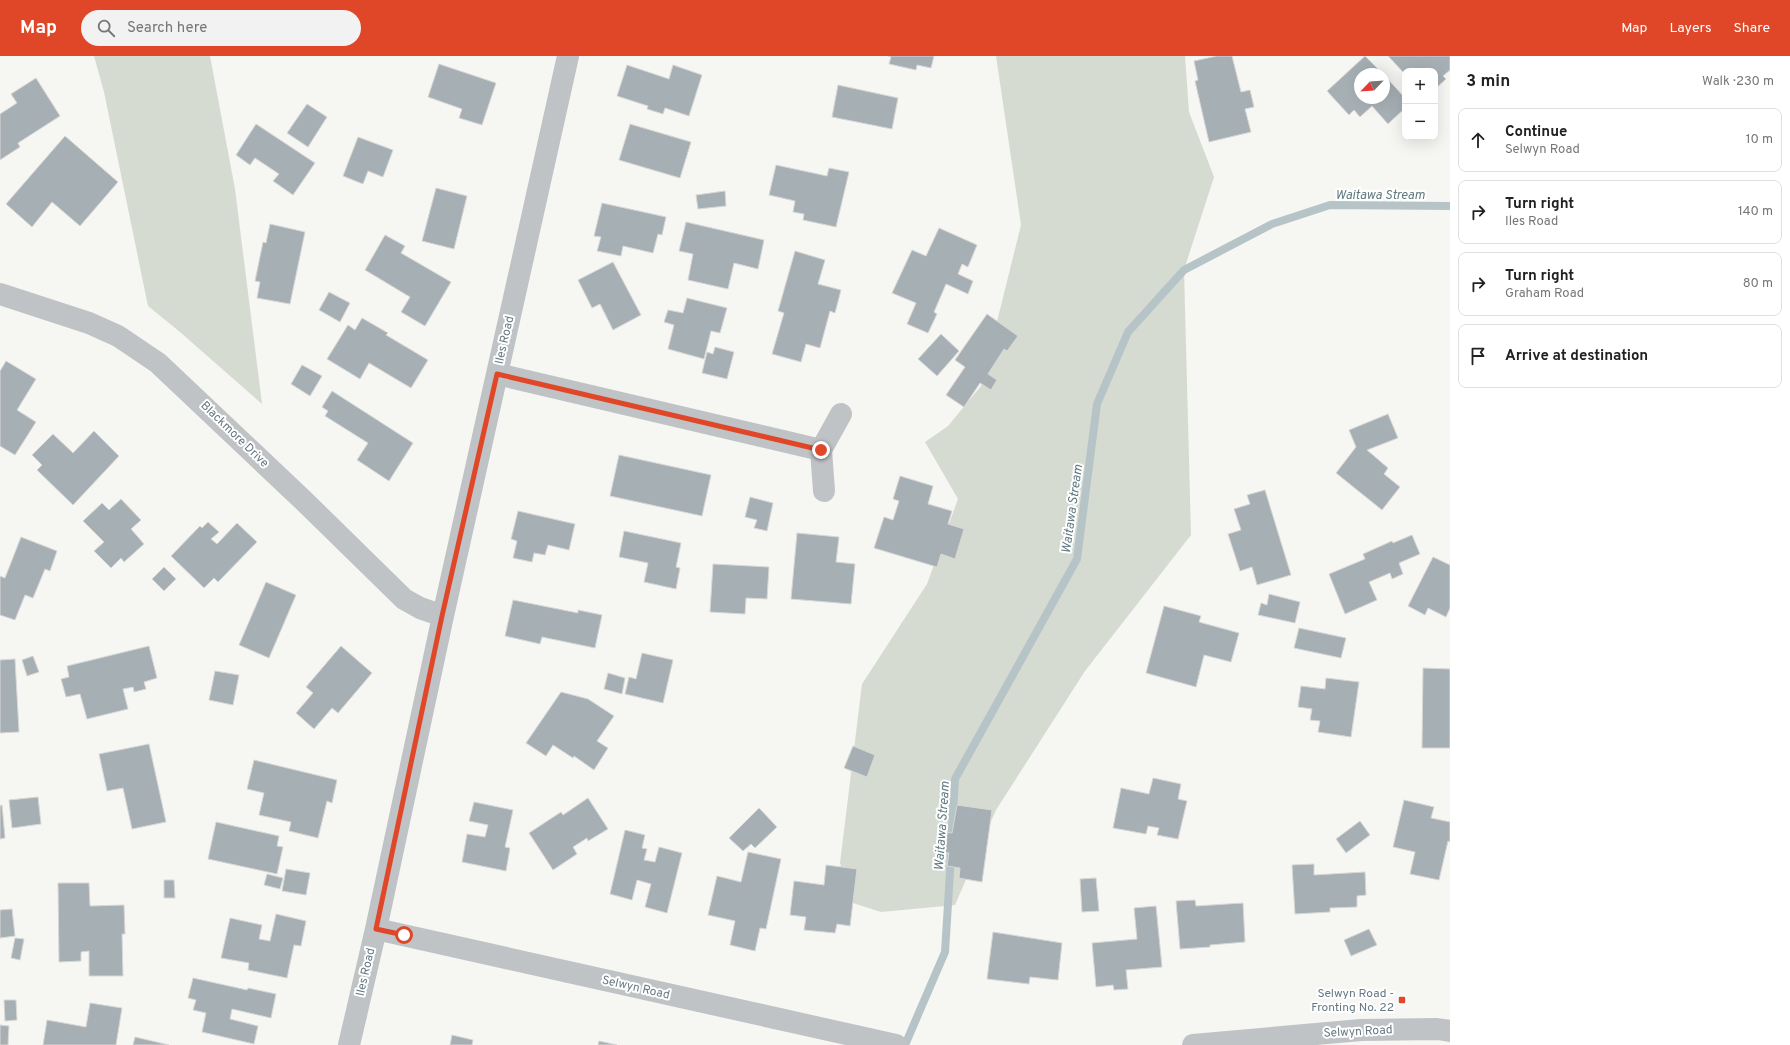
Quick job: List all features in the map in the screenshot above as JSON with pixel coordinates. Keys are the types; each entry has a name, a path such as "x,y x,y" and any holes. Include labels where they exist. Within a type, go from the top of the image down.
{"street":[{"name":"Iles Road","path":"348,1045 376,929 442,616 568,56"},
{"name":"Blackmore Drive","path":"0,294 89,323 118,336 158,363 304,501 404,599 420,608 442,616"},
{"path":"497,374 821,450"},
{"path":"824,491 821,450 841,414"},
{"name":"Selwyn Road","path":"376,929 896,1045"},
{"name":"Selwyn Road","path":"1194,1045 1225,1044 1361,1030 1437,1029 1450,1031"}],"shaded area":[{"path":"94,56 210,56 235,189 262,404 148,306 104,92"},
{"path":"996,56 1185,56 1189,112 1214,177 1184,270 1191,535 1085,671 996,810 955,905 881,912 853,903 840,863 862,684 927,584 958,499 925,442 948,426 981,386 1021,225"}],"building":[{"path":"888,56 934,56 931,68 917,65 916,70 889,64 891,57"},
{"path":"1217,56 1232,56 1241,92 1250,90 1254,107 1245,109 1251,132 1209,142 1195,81 1198,80 1194,61"},
{"path":"1365,56 1377,68 1354,68 1354,104 1390,104 1390,82 1402,95 1402,111 1388,124 1372,106 1360,117 1354,110 1349,115 1327,91"},
{"path":"1388,56 1450,56 1450,70 1443,76 1446,79 1438,86 1438,68 1402,68 1402,71"},
{"path":"439,64 496,83 482,125 459,118 462,109 428,97"},
{"path":"627,65 669,79 673,65 702,75 689,116 665,108 663,114 647,109 648,106 617,96"},
{"path":"36,78 60,116 18,143 20,147 0,160 0,114 17,103 11,94"},
{"path":"838,85 898,98 892,129 832,117"},
{"path":"307,104 327,117 308,147 287,133"},
{"path":"256,124 315,163 293,195 273,181 279,174 255,158 250,165 236,155"},
{"path":"630,124 691,142 680,178 619,160"},
{"path":"65,136 118,182 80,226 52,202 32,227 6,204"},
{"path":"358,137 393,150 383,177 368,171 363,184 343,176"},
{"path":"776,165 827,176 829,168 849,172 836,227 803,220 804,214 793,212 795,201 769,195"},
{"path":"436,188 467,196 454,249 422,241"},
{"path":"725,191 726,206 698,209 696,195"},
{"path":"602,203 666,217 662,235 658,234 653,253 623,246 621,256 597,251 601,237 594,236"},
{"path":"686,222 764,240 758,269 734,263 728,289 688,280 693,254 679,251"},
{"path":"270,224 305,232 290,304 257,298 260,282 255,281 263,242 266,243"},
{"path":"939,228 977,245 968,267 962,264 958,274 973,281 968,294 946,284 934,312 937,314 928,333 907,324 916,303 892,293 912,250 926,256"},
{"path":"385,235 405,246 401,253 451,282 425,326 401,312 410,297 365,270"},
{"path":"795,251 825,260 818,284 841,290 835,313 830,311 820,348 806,344 801,362 772,354 784,313 778,311"},
{"path":"613,262 641,315 613,330 600,304 592,308 578,280"},
{"path":"329,292 350,303 340,322 319,310"},
{"path":"687,298 727,308 720,333 711,331 704,359 668,349 674,325 664,322 668,310 683,313"},
{"path":"987,314 1018,336 1007,351 1004,349 988,374 997,380 991,390 980,383 964,407 946,395 965,367 955,360"},
{"path":"362,318 388,333 386,335 428,360 411,388 369,363 360,379 327,359 348,325 355,330"},
{"path":"941,334 959,351 937,376 918,359"},
{"path":"715,347 734,352 727,379 702,373 707,352 713,354"},
{"path":"6,361 36,379 17,410 36,422 15,455 0,446 0,371"},
{"path":"302,365 322,376 310,396 291,384"},
{"path":"332,391 413,443 389,481 357,460 368,443 325,416 328,411 322,407"},
{"path":"1388,414 1398,438 1367,450 1388,468 1384,474 1400,487 1382,510 1336,473 1356,447 1349,430"},
{"path":"94,431 119,456 73,505 37,470 42,465 32,455 53,434 73,453"},
{"path":"619,455 711,475 702,516 610,496"},
{"path":"900,476 933,486 928,504 952,511 948,524 964,529 955,559 941,554 937,567 874,548 884,517 893,520 899,501 893,499"},
{"path":"1265,490 1291,575 1257,585 1252,567 1240,571 1228,534 1241,530 1234,509 1250,504 1247,495"},
{"path":"750,497 773,503 767,531 754,528 757,520 745,517"},
{"path":"121,499 141,520 131,529 144,544 124,562 121,558 111,568 94,551 104,542 83,521 102,503 109,510"},
{"path":"518,511 575,524 569,550 548,545 545,555 534,553 532,562 513,558 517,541 511,539"},
{"path":"208,522 219,532 211,539 217,544 237,523 257,542 218,582 214,578 204,588 171,556 200,526 202,528"},
{"path":"624,531 681,543 676,567 680,568 676,589 644,582 648,563 619,557"},
{"path":"797,533 839,537 836,562 855,564 851,604 791,599"},
{"path":"1412,535 1420,554 1399,563 1403,574 1392,579 1390,573 1369,582 1377,600 1345,614 1329,574 1365,559 1363,554 1392,541 1393,543"},
{"path":"21,537 57,551 50,571 45,569 33,598 25,595 15,620 0,615 0,576 5,578"},
{"path":"1433,557 1450,565 1450,608 1446,617 1428,608 1425,615 1408,606"},
{"path":"713,564 769,567 767,599 746,598 745,614 710,612"},
{"path":"164,567 176,579 164,591 152,579"},
{"path":"266,582 296,595 269,658 239,645"},
{"path":"1269,594 1300,602 1295,623 1258,615 1261,603 1267,605"},
{"path":"513,600 578,613 578,610 602,615 595,648 542,637 540,644 505,636"},
{"path":"1164,606 1201,616 1199,622 1239,633 1231,662 1204,655 1196,687 1146,673"},
{"path":"1299,628 1346,638 1341,658 1294,648"},
{"path":"149,646 157,678 144,682 146,689 134,692 133,687 123,689 128,709 87,719 80,694 66,697 61,679 69,677 67,666"},
{"path":"341,646 372,673 338,713 332,708 314,729 296,713 313,693 306,687"},
{"path":"642,653 673,660 663,703 625,694 629,677 636,679"},
{"path":"33,656 39,672 27,676 22,660"},
{"path":"15,659 19,732 0,733 0,660"},
{"path":"1423,668 1450,669 1450,748 1422,748"},
{"path":"215,671 239,675 233,705 209,700"},
{"path":"608,673 625,678 622,694 604,689"},
{"path":"1326,678 1359,682 1351,737 1318,732 1320,721 1310,720 1312,709 1298,707 1301,686 1325,689"},
{"path":"561,692 588,699 614,716 597,741 608,748 594,770 574,756 573,758 553,745 546,756 526,743"},
{"path":"149,744 166,822 132,829 123,788 107,791 99,754"},
{"path":"853,746 875,755 867,777 844,768"},
{"path":"254,760 337,780 332,803 327,801 318,838 289,831 291,822 259,815 264,793 247,789"},
{"path":"1153,778 1181,784 1178,799 1187,801 1178,839 1157,835 1159,828 1148,826 1146,834 1113,828 1121,788 1149,794"},
{"path":"38,797 41,824 12,828 9,800"},
{"path":"588,798 608,829 588,841 587,838 573,847 577,854 553,870 529,833 561,812 563,815"},
{"path":"1404,800 1434,807 1431,818 1450,822 1450,842 1448,841 1439,880 1410,874 1415,852 1393,847"},
{"path":"474,802 513,810 505,847 510,848 506,871 462,862 467,834 485,837 488,825 469,821"},
{"path":"2,805 5,838 0,839 0,806"},
{"path":"957,805 992,810 982,882 959,878 960,868 947,866 949,853 938,852 941,831 952,833"},
{"path":"759,808 777,827 755,848 751,844 743,851 729,838"},
{"path":"1360,821 1370,835 1346,853 1336,839"},
{"path":"216,822 279,836 277,846 283,847 277,874 208,859"},
{"path":"625,830 645,835 642,848 647,849 644,860 655,862 659,847 682,853 667,913 645,907 651,884 637,880 632,900 610,894"},
{"path":"748,852 781,859 766,929 760,928 755,951 730,945 735,921 708,915 717,876 741,882"},
{"path":"1314,864 1314,875 1365,872 1366,895 1357,896 1357,907 1330,908 1330,912 1295,914 1292,865"},
{"path":"826,865 857,869 850,926 837,924 835,933 804,930 806,917 790,915 794,881 824,885"},
{"path":"286,869 310,873 306,895 282,891"},
{"path":"267,874 283,878 280,889 264,885"},
{"path":"1096,878 1099,911 1082,912 1080,879"},
{"path":"164,880 174,880 175,898 164,898"},
{"path":"58,883 89,883 90,906 124,905 125,934 122,934 123,976 89,976 89,951 81,952 81,961 59,962"},
{"path":"1195,900 1196,906 1243,903 1245,942 1210,945 1210,947 1180,949 1176,901"},
{"path":"1156,906 1162,967 1126,970 1128,989 1114,990 1113,985 1096,987 1092,943 1137,939 1134,908"},
{"path":"12,909 15,936 0,938 0,910"},
{"path":"276,914 306,921 301,946 294,945 287,978 248,970 249,963 221,958 230,918 262,925 259,939 270,941"},
{"path":"1369,929 1377,945 1351,956 1344,940"},
{"path":"993,932 1062,943 1058,980 1030,977 1029,984 987,979"},
{"path":"15,938 24,939 20,960 11,958"},
{"path":"193,978 247,990 248,988 276,994 271,1018 232,1009 230,1019 258,1026 254,1044 202,1032 206,1013 193,1010 196,1000 188,998"},
{"path":"4,1000 16,1000 17,1020 5,1021"},
{"path":"90,1003 122,1008 116,1045 43,1045 47,1020 86,1027"},
{"path":"0,1025 9,1026 8,1045 0,1045"},
{"path":"452,1035 473,1040 472,1045 450,1045"},
{"path":"135,1037 169,1045 133,1045"},
{"path":"599,1041 617,1045 598,1045"}],"waterway":[{"name":"Waitawa Stream","path":"951,844 955,779 1077,559 1097,404 1128,332 1184,270 1272,224 1330,205 1450,206"},
{"name":"Waitawa Stream","path":"905,1045 945,952 951,856"}],"place":[{"name":"Selwyn Road - Fronting No. 22","path":"1402,1000"}],"route":[{"path":"404,935 376,929 442,616 497,374 821,450"}]}
